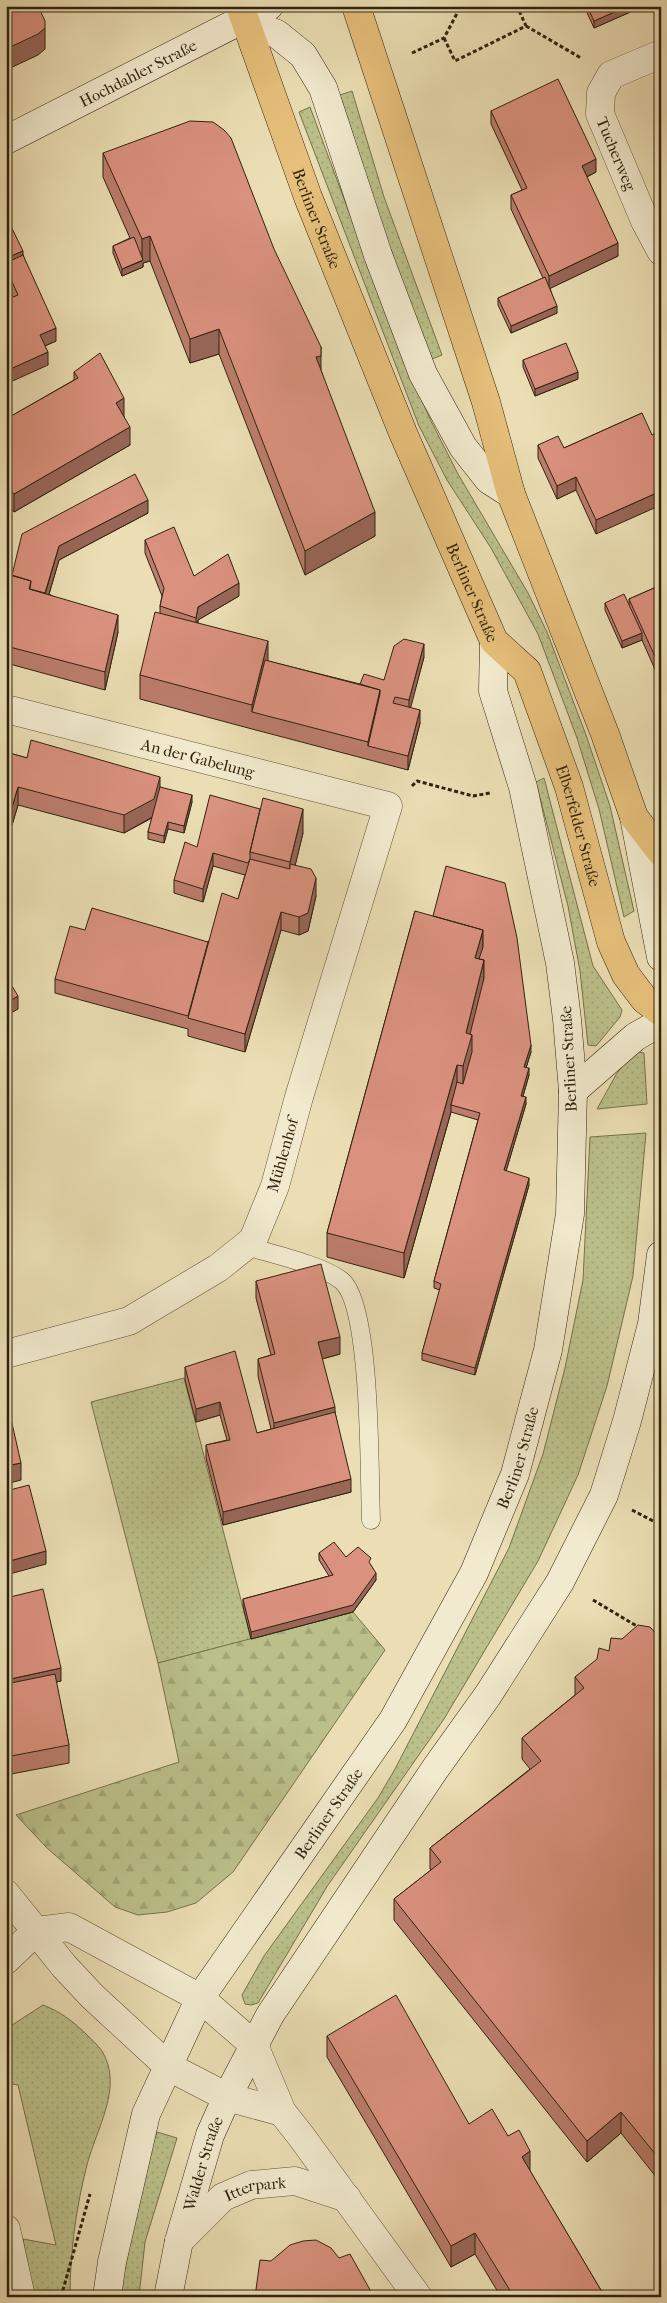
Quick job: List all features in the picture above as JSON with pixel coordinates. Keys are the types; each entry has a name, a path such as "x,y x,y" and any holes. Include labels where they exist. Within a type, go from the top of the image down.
{"main road":[{"name":"Hochdahler Straße","path":"6,140 242,13 269,6"},
{"path":"356,6 486,402 512,494 605,734 634,817 658,933 661,958"},
{"path":"242,13 277,34 303,55 323,88 378,255 423,374 463,447 489,480 512,494"},
{"name":"Berliner Straße","path":"169,2067 200,1998 393,1720 474,1573 515,1474 548,1350 570,1214 573,1091 560,963 523,787 493,691 494,641 399,424 308,197 242,13"},
{"path":"611,76 661,54"},
{"name":"Tucherweg","path":"611,76 601,94 600,114 645,221 661,251"},
{"name":"Elberfelder Straße","path":"494,641 527,671 569,787 611,942 626,975 645,1000 661,1012"},
{"name":"An der Gabelung","path":"6,709 388,806"},
{"name":"Mühlenhof","path":"6,1354 129,1321 218,1268 253,1240 275,1186 299,1097 388,806"},
{"path":"634,817 661,852"},
{"path":"573,1091 635,1037 661,1022"},
{"path":"282,2112 227,2097 270,2015 435,1769 488,1695 560,1582 604,1496 627,1421 652,1324 660,1268"},
{"name":"Walder Straße","path":"6,1894 64,1966 86,1990 169,2067 227,2097 210,2135 179,2240 168,2297"},
{"path":"6,1960 36,1931 69,1927 200,1998 254,2045 282,2112 418,2297"},
{"path":"107,2297 112,2262 146,2114 169,2067"},
{"name":"Itterpark","path":"179,2240 223,2197 251,2186 295,2181 347,2198"},
{"path":"6,2229 22,2297"}],"lane":[{"path":"246,1246 333,1275 348,1288 353,1299 364,1351 371,1520"}],"path":[{"path":"412,53 444,38 462,6"},
{"path":"517,6 526,26 611,76"},
{"path":"444,38 455,61 526,26"},
{"path":"417,782 474,796 490,793"},
{"path":"637,1513 661,1525"},
{"path":"593,1600 637,1625 643,1631"},
{"path":"60,2297 91,2193"}],"green space":[{"path":"352,91 384,197 442,355 432,359 397,271 340,95"},
{"path":"310,107 400,350 431,421 458,474 528,593 547,632 586,735 610,806 634,911 624,917 599,809 577,738 538,634 491,548 447,480 419,426 299,112"},
{"path":"544,778 593,966 622,1010 620,1017 596,1046 588,1045 580,971 568,906 536,782"},
{"path":"635,1051 644,1053 647,1104 597,1109 617,1073"},
{"path":"646,1133 633,1276 607,1386 578,1475 538,1561 444,1719 328,1885 258,2003 245,2004 242,1995 264,1956 378,1798 395,1769 509,1548 543,1454 565,1368 583,1280 590,1137"},
{"path":"184,1378 251,1639 158,1663 91,1402"},
{"path":"353,1612 385,1650 233,1872 196,1903 167,1912 138,1915 115,1907 47,1848 16,1815 179,1762 158,1663"},
{"path":"43,2005 55,2010 71,2021 99,2047 108,2065 110,2079 106,2108 91,2151 80,2197 72,2247 70,2297 34,2297 23,2239 56,2245 18,2085 6,2083 6,2029"},
{"path":"157,2132 177,2138 145,2242 139,2297 119,2297 148,2158"}],"building":[{"path":"6,6 38,6 45,21 45,28 38,34 6,49"},
{"path":"587,6 628,6 594,21"},
{"path":"558,79 596,159 582,166 618,243 549,276 511,195 527,188 491,111"},
{"path":"190,121 213,122 231,138 274,249 321,347 321,356 316,357 375,512 305,551 219,329 190,339 150,236 142,239 103,153"},
{"path":"6,216 23,251 6,258"},
{"path":"134,237 143,260 122,269 113,246"},
{"path":"23,255 56,328 40,335 48,352 6,371 6,300 18,295 6,268 6,263"},
{"path":"545,277 557,306 511,326 498,298"},
{"path":"566,343 578,372 535,389 523,360"},
{"path":"100,353 124,398 116,403 130,427 14,494 6,484 6,419 78,378 74,372"},
{"path":"642,413 652,435 661,431 661,491 596,520 576,477 557,486 538,445 558,436 564,448"},
{"path":"135,474 148,500 59,546 45,593 30,589 31,581 12,575 22,534"},
{"path":"174,527 194,576 228,554 239,583 198,607 196,618 160,606 164,588 145,540"},
{"path":"6,574 31,581 29,589 118,615 105,672 6,646"},
{"path":"661,585 661,670 629,599"},
{"path":"624,594 642,633 622,641 605,603"},
{"path":"155,612 268,641 252,705 140,675"},
{"path":"404,639 424,644 409,700 395,697 393,703 420,710 408,756 368,746 380,690 360,684 364,674 384,680 394,646"},
{"path":"265,660 380,690 368,742 252,712"},
{"path":"31,740 160,777 154,799 124,815 18,787 12,807 6,805 6,752 27,758"},
{"path":"160,787 192,795 184,826 168,822 164,836 148,832"},
{"path":"210,795 260,809 248,863 213,853 203,889 174,880 185,842 197,847"},
{"path":"263,798 303,809 290,862 250,852"},
{"path":"250,859 290,869 290,864 311,869 316,878 308,913 299,917 281,912 245,1034 188,1018 222,893 238,899"},
{"path":"446,866 505,883 517,938 531,1045 524,1067 529,1068 521,1096 526,1097 504,1170 529,1178 475,1368 422,1353 441,1284 434,1281 480,1113 451,1105 457,1082 463,1084 472,1052 472,1035 470,1034 484,978 484,960 479,959 483,947 483,930 433,916"},
{"path":"92,908 208,942 188,1016 55,979 70,926 85,930"},
{"path":"415,911 483,930 475,958 484,960 466,1033 472,1035 463,1066 457,1065 404,1253 327,1233"},
{"path":"6,976 18,996 6,1003"},
{"path":"321,1264 340,1337 318,1342 335,1407 274,1423 258,1359 275,1354 256,1281"},
{"path":"235,1351 257,1433 335,1412 351,1479 223,1512 206,1445 230,1440 220,1402 196,1409 185,1367"},
{"path":"6,1397 21,1463 6,1466"},
{"path":"29,1485 46,1551 6,1562 6,1491"},
{"path":"334,1542 346,1557 358,1547 371,1558 369,1562 376,1573 353,1605 251,1632 243,1599 333,1575 319,1553"},
{"path":"43,1589 61,1668 6,1680 6,1598"},
{"path":"638,1625 650,1627 661,1639 661,2161 621,2112 587,2141 394,1899 441,1862 430,1848 541,1761 522,1738 584,1688 575,1677 597,1659 599,1648 609,1651 611,1638 622,1639"},
{"path":"55,1674 69,1745 6,1757 6,1684"},
{"path":"396,1995 469,2124 492,2109 508,2136 519,2130 530,2151 522,2157 605,2297 514,2297 475,2233 451,2246 327,2036"},
{"path":"316,2240 331,2248 339,2258 350,2254 374,2297 255,2297 260,2260 271,2261 290,2245"}]}
